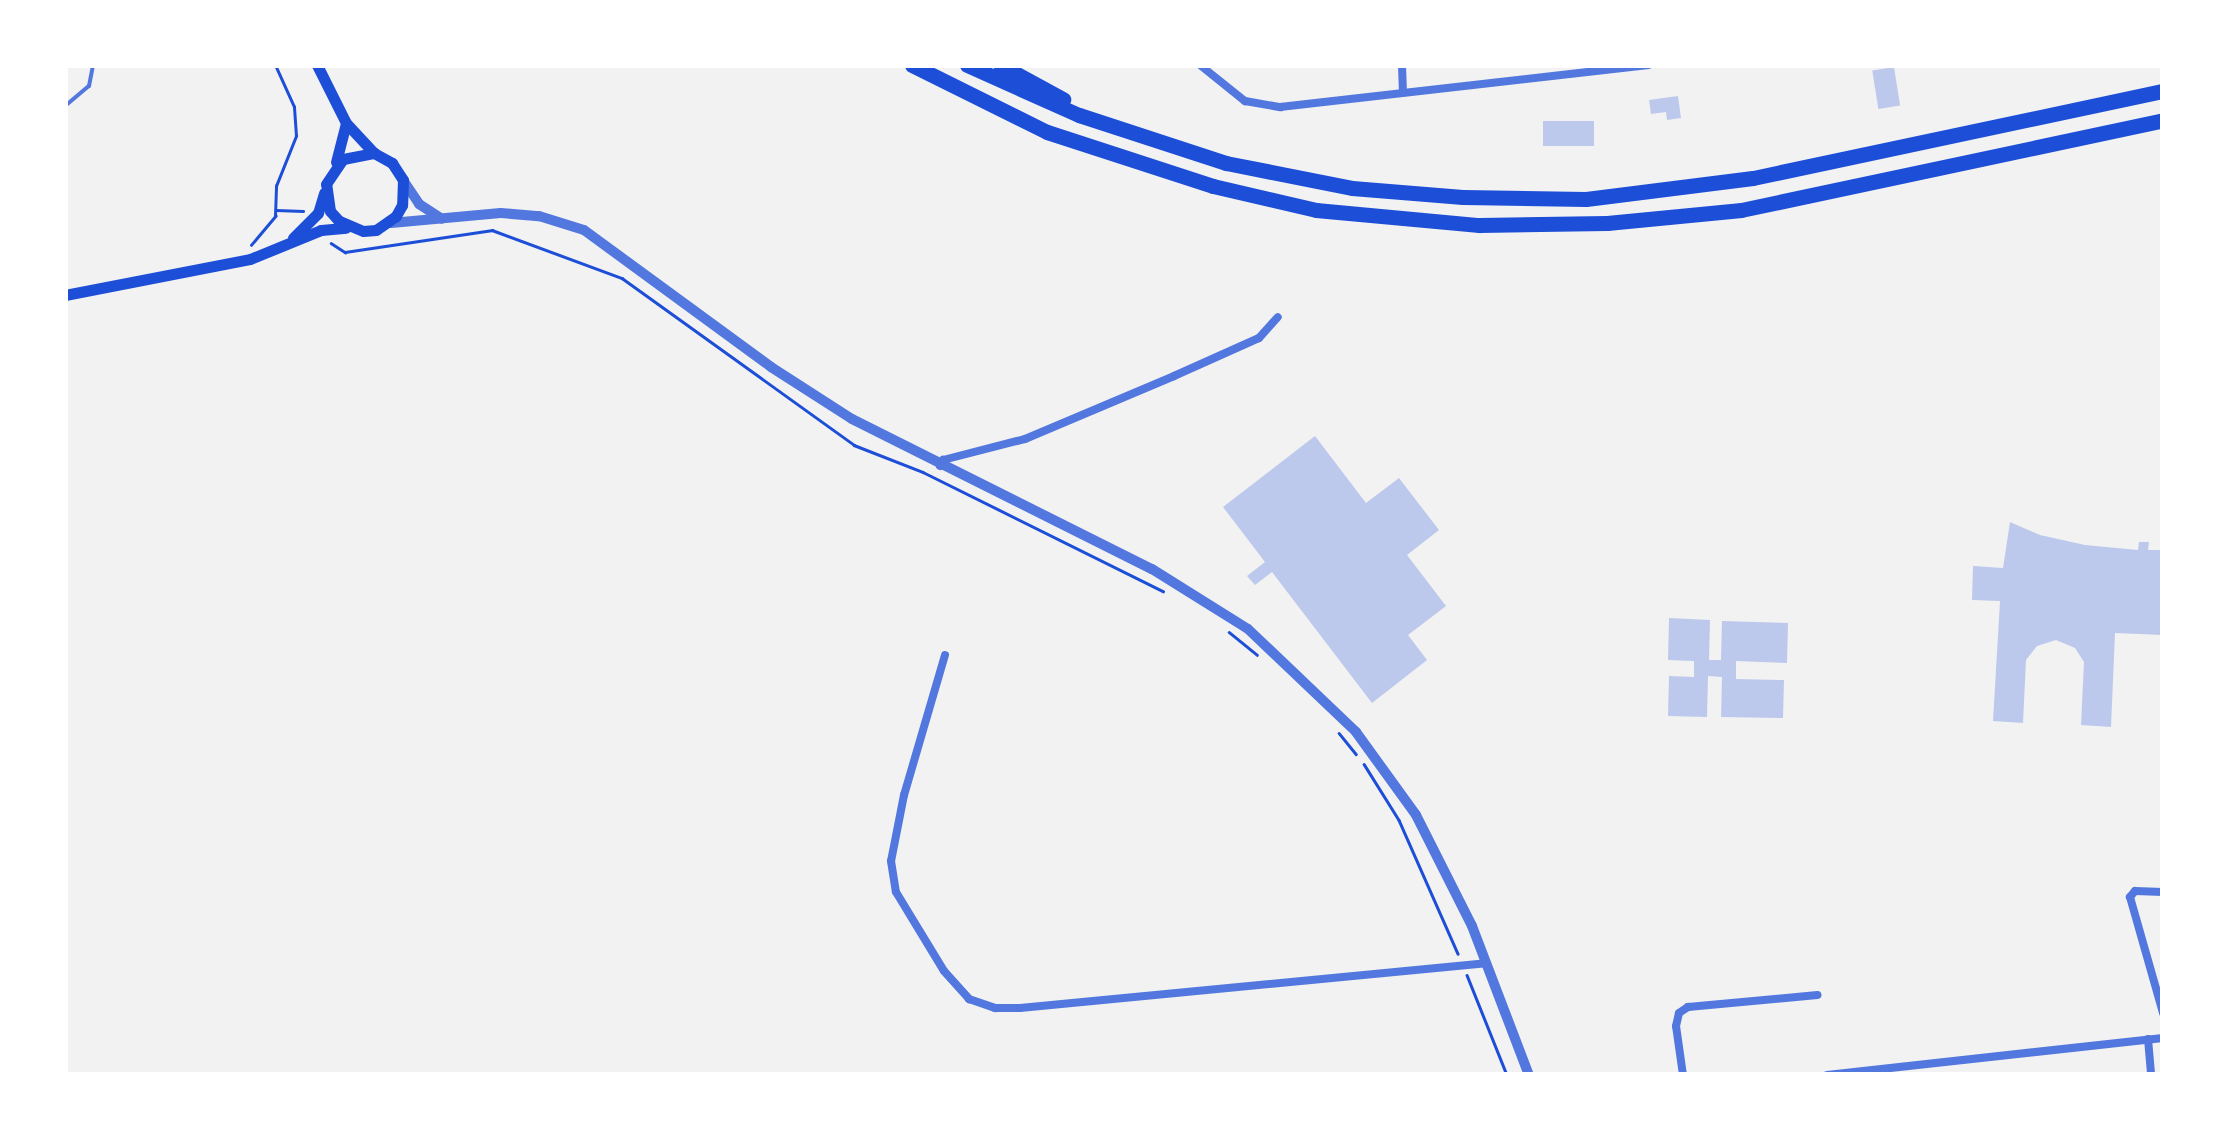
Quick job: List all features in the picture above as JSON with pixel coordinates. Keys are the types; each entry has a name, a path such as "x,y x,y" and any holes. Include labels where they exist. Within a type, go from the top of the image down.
{"highway":[{"path":"912,65 1047,132 1197,182 1316,210 1479,225 1607,223 1740,210 2163,120"},
{"path":"967,65 1124,131 1226,162 1352,188 1463,197 1586,198 1812,168 2163,91"},
{"path":"1000,65 1124,131"}],"main road":[{"path":"65,295 250,259 317,225 363,231 387,224 402,205 403,180 392,162 374,153 346,123 317,65"},
{"path":"317,225 326,184 343,148 346,123"},
{"path":"334,166 352,154 374,153"},
{"path":"326,184 330,210 350,228"}],"street":[{"path":"1200,65 1245,101 1280,106 1648,65"},
{"path":"1402,65 1403,92"},
{"path":"403,180 419,204 443,220"},
{"path":"387,224 501,214 539,216 584,230 770,367 852,419 1186,588 1288,662 1356,732 1408,802 1448,875 1528,1075"},
{"path":"940,466 944,460 1013,444 1259,338 1278,317"},
{"path":"946,655 904,796 891,861 896,892 944,971 969,999 995,1008 1020,1008 1464,969 1486,963"},
{"path":"2163,892 2136,890 2130,898 2163,1013"},
{"path":"1683,1075 1676,1026 1679,1013 1688,1007 1817,995"},
{"path":"1826,1075 2163,1038"},
{"path":"2148,1039 2151,1075"}],"lane":[{"path":"65,106 90,86 93,65"}],"path":[{"path":"246,248 260,238 276,210 276,186 292,149 297,122 275,65"},
{"path":"276,210 297,210 346,252 492,230 622,278 854,445 923,472 1170,594"},
{"path":"1227,630 1257,655"},
{"path":"1338,732 1399,820 1507,1075"}],"building":[{"path":"1894,67 1900,106 1878,109 1872,70"},
{"path":"1678,96 1681,118 1667,120 1666,112 1651,114 1649,100"},
{"path":"1543,121 1594,121 1594,146 1543,146"},
{"path":"1315,436 1366,503 1399,478 1439,530 1407,555 1446,606 1408,635 1427,660 1372,703 1272,572 1255,585 1247,576 1265,562 1223,507"},
{"path":"2010,522 2040,535 2085,545 2138,550 2139,542 2149,542 2148,550 2163,550 2163,635 2115,633 2111,727 2081,725 2084,662 2075,648 2056,640 2037,646 2026,660 2023,723 1993,721 2000,601 1972,600 1973,566 2003,568"},
{"path":"1669,618 1710,620 1709,660 1721,660 1722,621 1788,623 1787,663 1736,661 1736,679 1784,680 1783,718 1721,717 1722,677 1708,676 1707,717 1668,716 1669,676 1694,677 1694,661 1668,660"}]}
